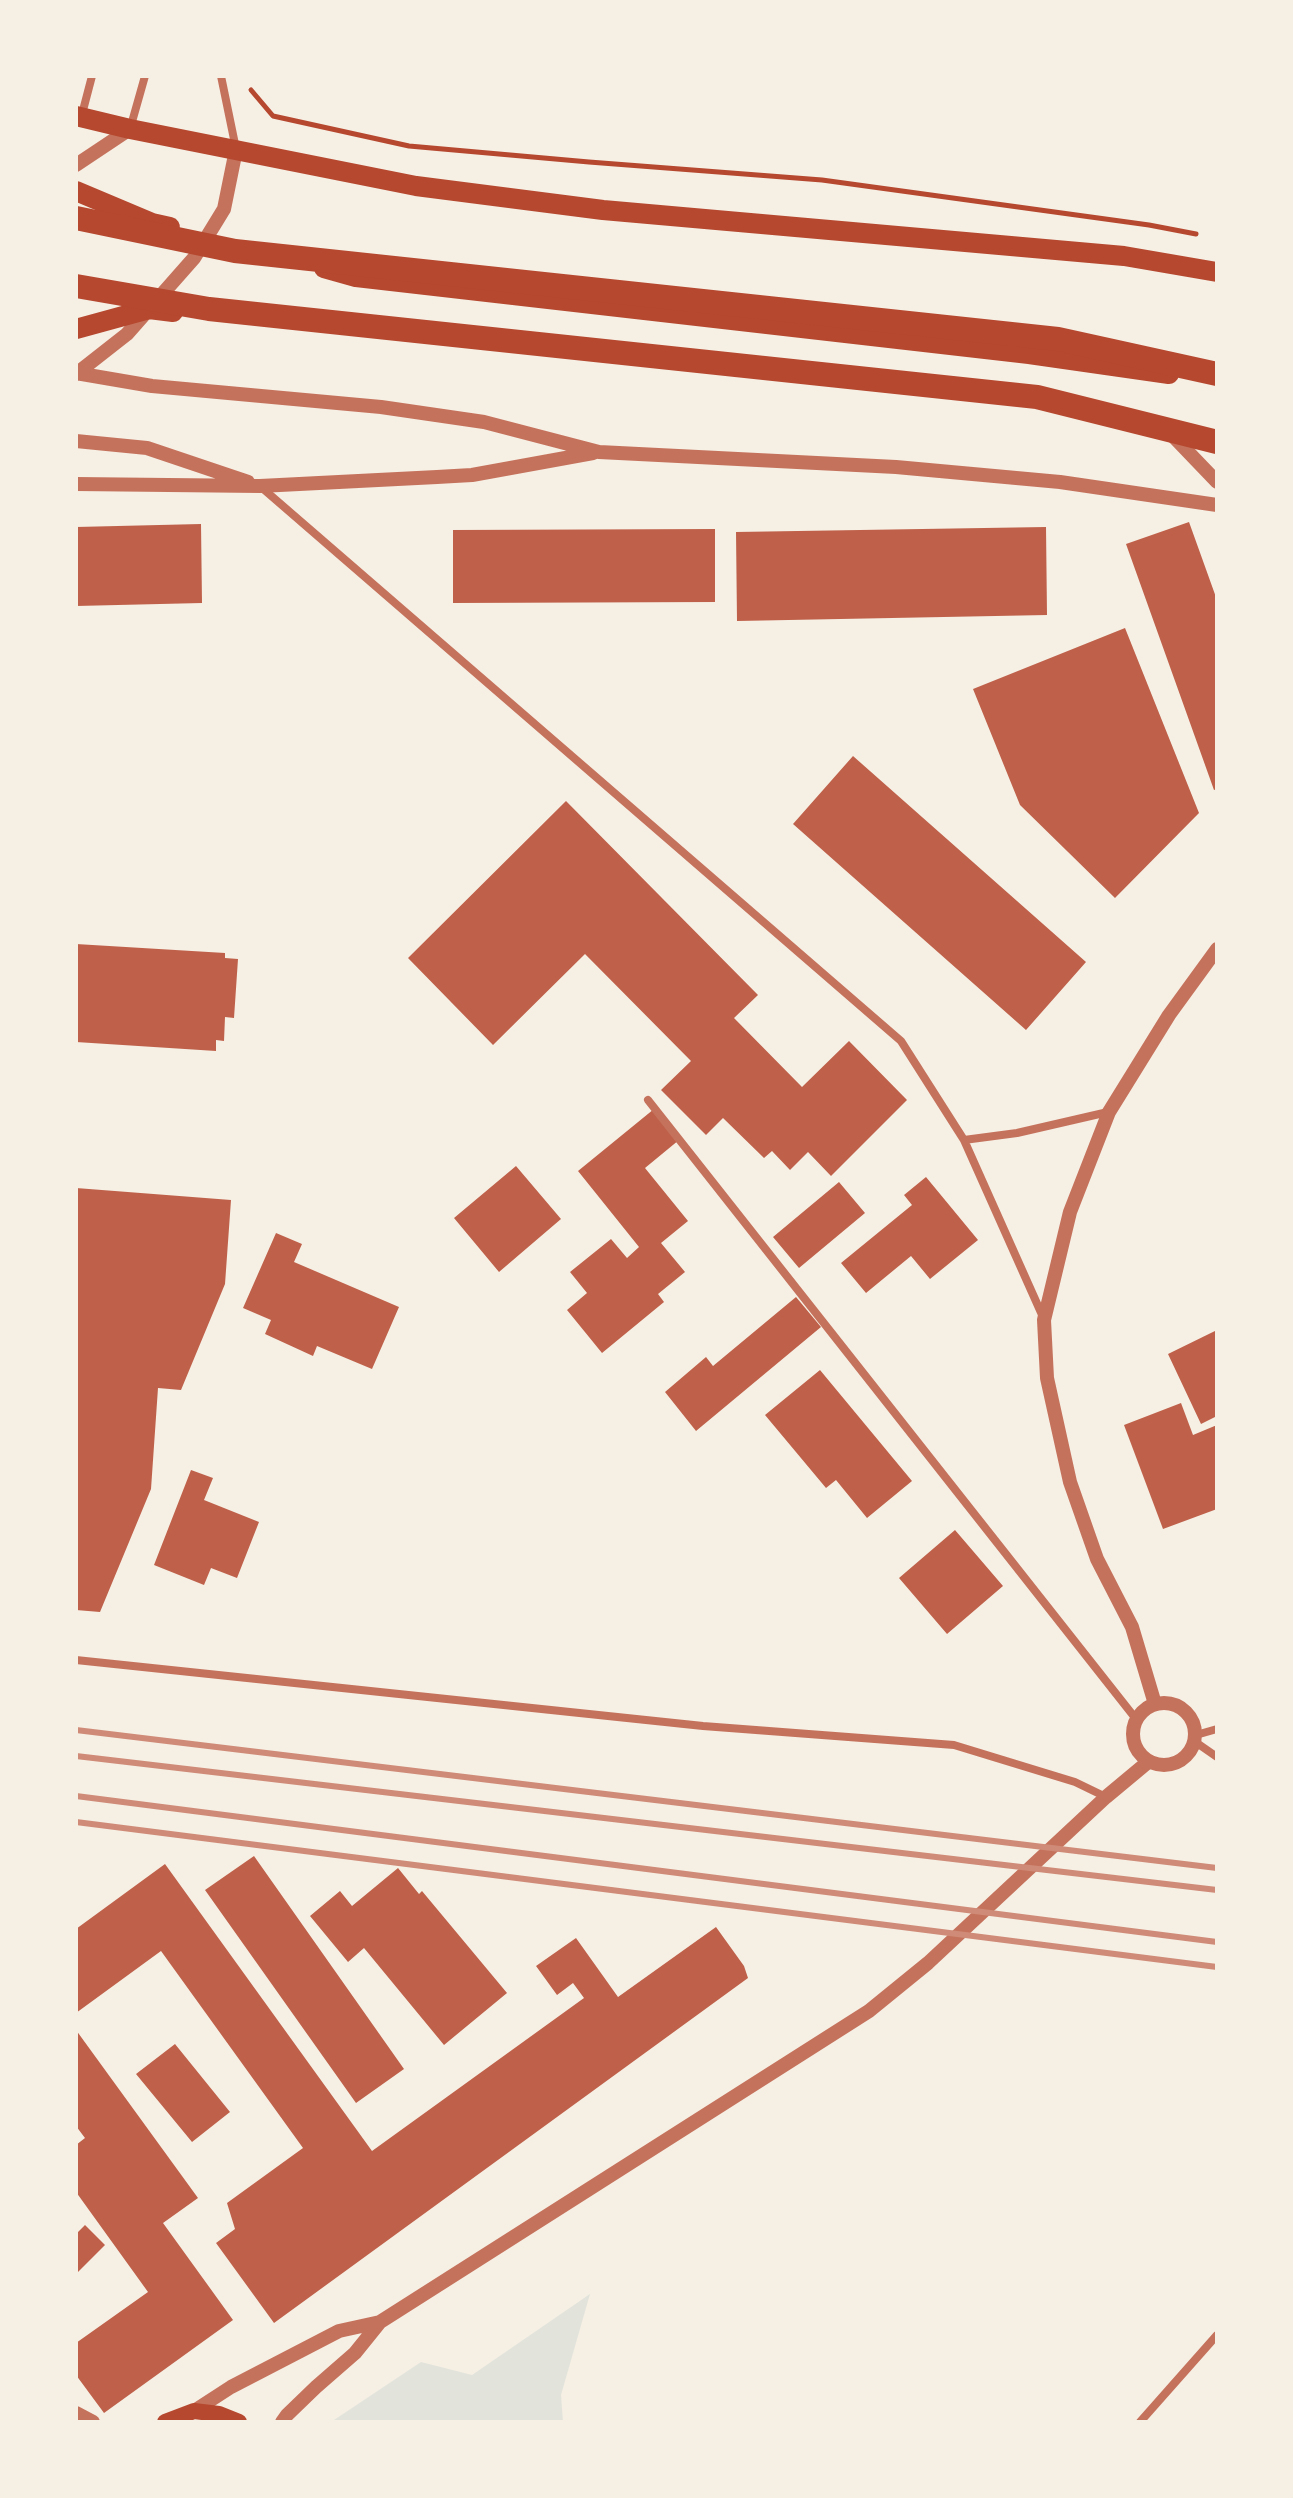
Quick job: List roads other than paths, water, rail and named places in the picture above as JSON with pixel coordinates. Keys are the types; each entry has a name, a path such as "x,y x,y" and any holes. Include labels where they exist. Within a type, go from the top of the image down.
{"highway":[{"path":"76,218 235,251 1058,339 1217,374"},
{"path":"76,286 209,309 1037,397 1217,442"}],"main road":[{"path":"79,117 416,186 572,206 1124,256 1217,272"},
{"path":"76,191 152,223 356,277 1029,354 1217,380"},
{"path":"76,329 149,309 356,335 1022,398 1153,416 1217,431"},
{"path":"165,2422 194,2411 219,2414 239,2422"}],"street":[{"path":"79,117 92,76"},
{"path":"76,165 130,129 145,76"},
{"path":"76,374 127,334 194,258 224,209 236,150 221,76"},
{"path":"76,374 152,386 381,407 484,422 599,452 896,467 1060,482 1217,505"},
{"path":"1153,416 1217,482"},
{"path":"76,441 147,448 260,486 901,1041 964,1140 1044,1320"},
{"path":"76,484 260,486 472,475 599,452"},
{"path":"1155,1704 1132,1627 1097,1559 1070,1482 1047,1378 1044,1320 1070,1212 1109,1112 1169,1015 1217,949"},
{"path":"648,1100 1136,1719"},
{"path":"964,1140 1017,1133 1109,1112"},
{"path":"76,1660 703,1726 954,1745 1075,1782 1106,1797"},
{"path":"1169,1703 1186,1711 1194,1723 1195,1738 1187,1756 1172,1765 1148,1762 1138,1753 1132,1740 1136,1719 1155,1704 1169,1703"},
{"path":"1195,1738 1217,1729"},
{"path":"1195,1738 1217,1757"},
{"path":"282,2422 355,2353 380,2322 869,2011 928,1963 1106,1797 1148,1762"},
{"path":"194,2411 231,2387 339,2331 380,2322"},
{"path":"1140,2422 1217,2335"},
{"path":"76,2413 93,2422"}],"railway":[{"path":"76,1730 1217,1868"},
{"path":"76,1756 1217,1890"},
{"path":"76,1796 1217,1942"},
{"path":"76,1822 1217,1967"}]}
